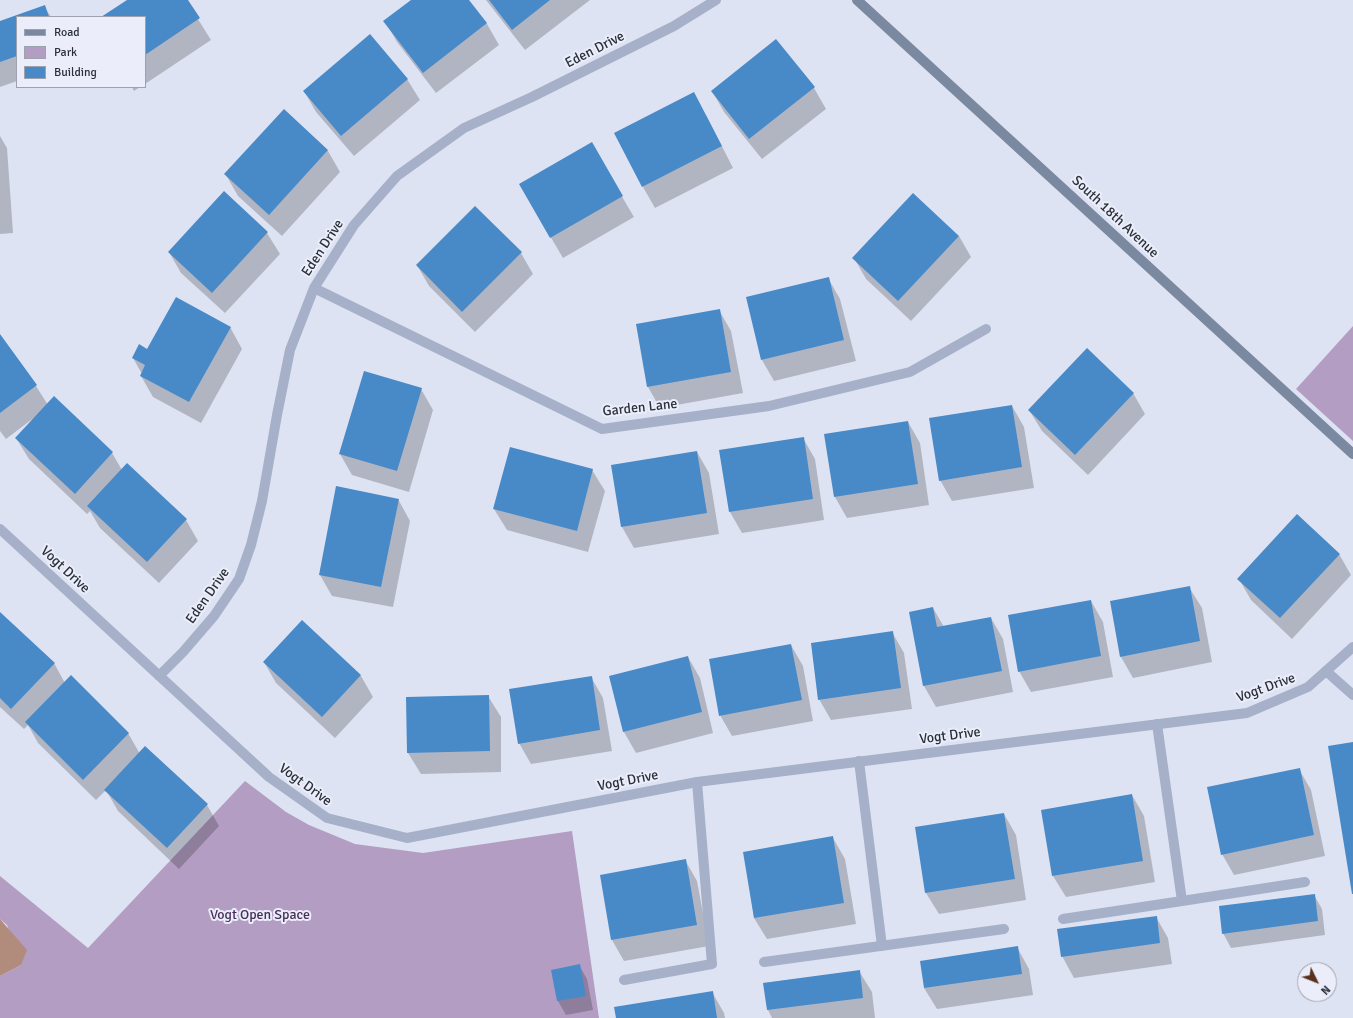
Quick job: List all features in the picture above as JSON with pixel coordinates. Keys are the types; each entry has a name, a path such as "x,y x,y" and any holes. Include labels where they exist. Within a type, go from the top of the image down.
{"street":[{"name":"Eden Drive","path":"159,676 183,652 214,616 239,578 251,545 262,501 290,350 314,288 354,225 397,176 464,128 532,97 674,26 716,0"},
{"name":"South 18th Avenue","path":"857,0 1353,454"},
{"name":"Garden Lane","path":"314,288 602,429 768,406 910,372 986,329"},
{"name":"Vogt Drive","path":"0,529 269,777 327,818 407,838 697,782 1248,712 1308,687 1353,647"},
{"path":"1326,671 1353,695"},
{"path":"1157,724 1182,900"},
{"path":"859,761 882,946"},
{"path":"624,980 712,964 697,782"},
{"path":"1063,919 1305,882"},
{"path":"764,962 1004,929"}],"green space":[{"path":"1353,326 1353,441 1296,389"},
{"name":"Vogt Open Space","path":"245,781 286,812 309,825 355,844 423,853 572,831 599,1018 0,1018 0,976 21,965 7,925 0,919 0,876 88,948"}],"shaded area":[{"path":"0,919 27,950 21,965 0,976"}],"building":[{"path":"127,0 188,0 200,18 146,54 146,16 103,16"},
{"path":"411,0 469,0 487,23 423,73 383,21"},
{"path":"489,0 550,0 512,30"},
{"path":"45,5 49,16 16,16 16,56 0,62 0,21"},
{"path":"370,34 408,79 341,136 303,91"},
{"path":"776,39 815,87 749,139 711,91"},
{"path":"694,92 722,146 642,187 614,133"},
{"path":"284,109 328,150 269,215 224,174"},
{"path":"592,142 623,196 550,238 519,184"},
{"path":"224,191 268,232 212,293 168,252"},
{"path":"913,193 959,236 898,301 852,258"},
{"path":"475,206 522,252 462,312 416,265"},
{"path":"829,277 844,340 761,360 746,297"},
{"path":"176,297 231,327 189,402 140,376 145,365 132,358 139,344 147,349"},
{"path":"720,309 731,372 647,387 636,324"},
{"path":"0,334 37,385 0,413"},
{"path":"1087,348 1134,393 1075,455 1028,410"},
{"path":"364,371 422,388 397,471 339,454"},
{"path":"54,396 113,452 75,494 15,438"},
{"path":"1012,405 1022,467 939,481 929,418"},
{"path":"908,421 918,484 834,497 824,434"},
{"path":"804,437 813,499 729,512 719,450"},
{"path":"510,447 593,469 577,531 493,509"},
{"path":"697,451 707,513 621,527 611,465"},
{"path":"127,463 187,519 147,562 87,506"},
{"path":"336,486 399,499 381,587 319,575"},
{"path":"1297,514 1340,554 1280,618 1237,579"},
{"path":"1190,586 1200,641 1120,657 1110,601"},
{"path":"1091,600 1101,656 1018,672 1008,615"},
{"path":"933,607 937,627 991,617 1002,671 923,686 909,612"},
{"path":"0,612 55,663 11,709 0,698"},
{"path":"302,620 361,675 322,717 263,662"},
{"path":"893,631 901,688 818,700 811,643"},
{"path":"791,644 802,700 719,716 709,659"},
{"path":"688,656 702,712 623,732 609,676"},
{"path":"71,675 129,733 83,780 25,722"},
{"path":"592,676 600,730 518,744 509,689"},
{"path":"489,695 490,751 407,753 406,697"},
{"path":"1353,742 1353,894 1352,894 1328,746"},
{"path":"145,746 208,804 167,848 104,790"},
{"path":"1300,768 1314,835 1221,855 1207,787"},
{"path":"1132,794 1143,861 1052,876 1041,810"},
{"path":"1004,813 1015,879 925,893 915,827"},
{"path":"833,836 844,903 754,918 743,852"},
{"path":"686,859 697,925 611,940 600,875"},
{"path":"1315,894 1318,921 1222,934 1219,906"},
{"path":"1157,916 1160,943 1061,957 1057,929"},
{"path":"1018,946 1022,974 924,988 920,961"},
{"path":"580,964 586,996 557,1001 551,970"},
{"path":"860,970 863,998 767,1010 763,983"},
{"path":"713,991 717,1018 616,1018 614,1007"}]}
